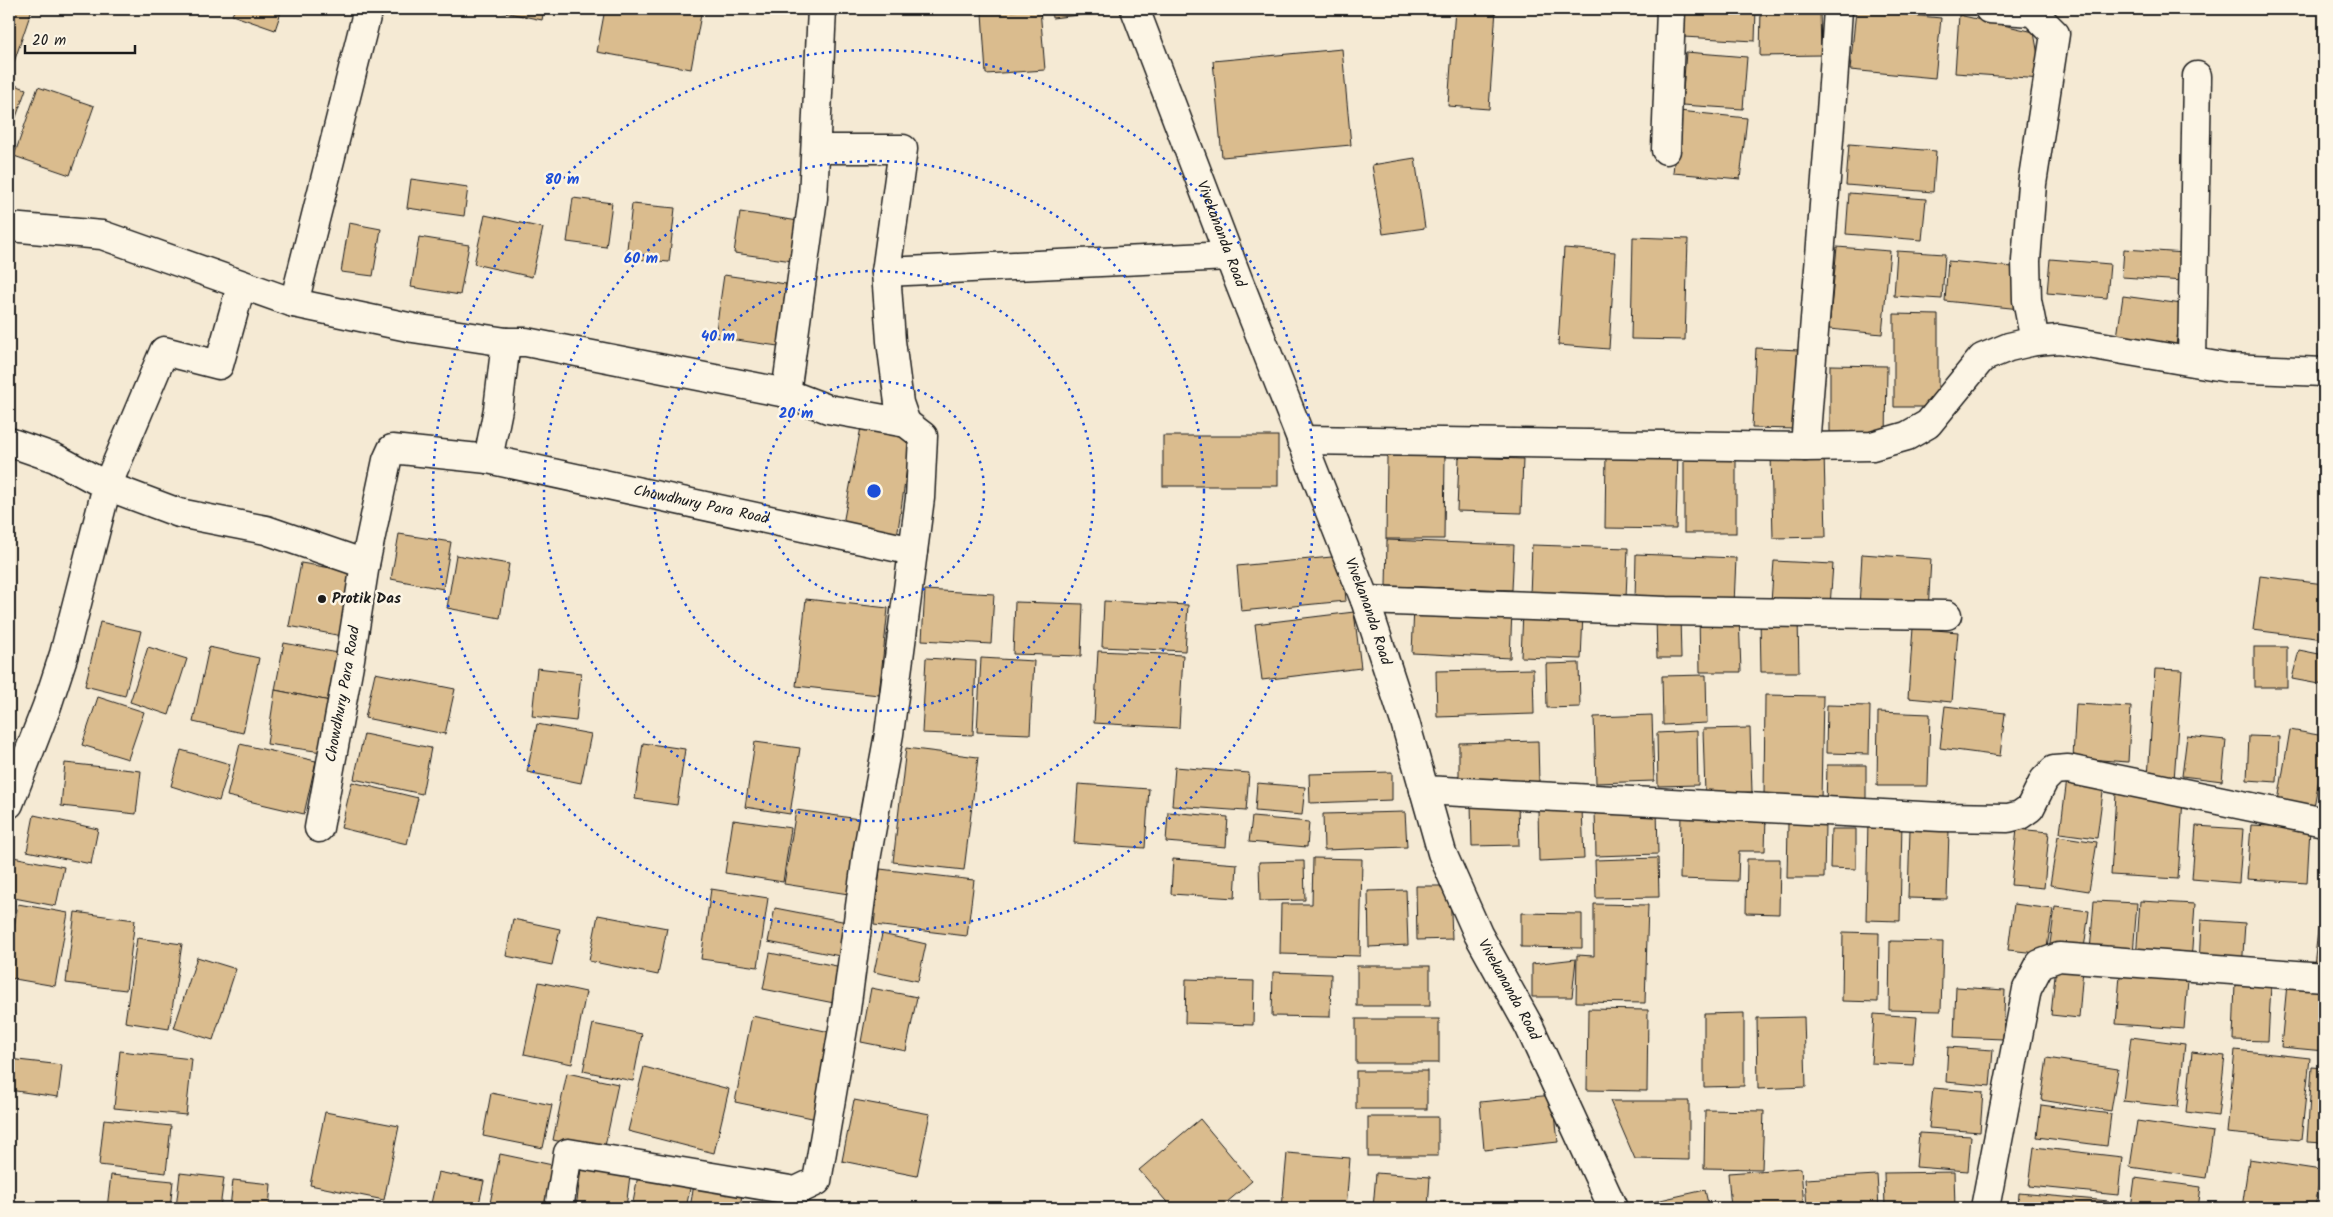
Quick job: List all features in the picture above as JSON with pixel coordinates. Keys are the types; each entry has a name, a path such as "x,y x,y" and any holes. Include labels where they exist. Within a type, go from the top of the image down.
{"street":[{"path":"294,303 368,9"},
{"path":"786,394 813,198 822,9"},
{"name":"Vivekananda Road","path":"1135,9 1229,256 1365,600 1405,722 1442,853 1478,934 1529,1026 1613,1208"},
{"path":"1666,150 1671,9"},
{"path":"1805,447 1817,280 1829,158 1838,9"},
{"path":"1989,9 2033,12 2055,34 2032,184 2026,261 2027,300 2035,341"},
{"path":"2192,361 2197,76"},
{"path":"816,149 902,149 886,272 891,341 899,403 906,423"},
{"path":"9,227 102,235 241,286 294,303 413,328 506,342 526,342 786,394 828,409 906,423 923,436 920,498 889,734 867,854 845,1017 817,1181 796,1191 568,1153 559,1208"},
{"path":"886,272 1229,256"},
{"path":"9,804 47,706 64,654 107,486 164,351 219,366 241,286"},
{"path":"1301,440 1805,447 1872,446 1907,436 1928,424 1982,358 2009,347 2035,341 2059,339 2228,368 2324,372"},
{"path":"488,459 498,409 506,342"},
{"path":"9,442 55,458 107,486 179,513 266,530 365,564"},
{"name":"Chowdhury Para Road","path":"319,828 350,659 365,564 387,460 392,449 488,459 913,551"},
{"path":"1365,600 1666,611 1947,615"},
{"path":"1424,790 1941,817 2008,818 2020,816 2030,808 2044,780 2054,770 2068,769 2324,822"},
{"path":"1985,1208 2026,989 2040,964 2059,957 2324,976"}],"building":[{"path":"9,9 32,9 13,65 9,64"},
{"path":"235,9 282,9 275,30 232,15"},
{"path":"490,9 544,9 542,20"},
{"path":"605,9 702,9 691,69 597,52"},
{"path":"1040,9 1045,70 986,74 982,13"},
{"path":"1051,9 1116,9 1116,11 1052,18"},
{"path":"1455,9 1496,9 1489,109 1448,106"},
{"path":"1684,9 1756,9 1755,41 1683,37"},
{"path":"1761,9 1820,9 1821,55 1760,56"},
{"path":"1856,10 1941,18 1935,78 1850,70"},
{"path":"1959,15 2034,32 2042,79 1955,73"},
{"path":"1342,49 1351,145 1222,157 1213,61"},
{"path":"1686,52 1747,57 1743,109 1682,105"},
{"path":"9,83 26,89 9,137"},
{"path":"38,87 94,106 70,175 14,156"},
{"path":"1679,111 1747,118 1740,179 1673,173"},
{"path":"1849,144 1936,151 1933,192 1846,185"},
{"path":"1415,158 1425,228 1383,234 1372,165"},
{"path":"411,179 468,187 464,216 407,208"},
{"path":"1849,193 1926,199 1922,240 1846,234"},
{"path":"573,198 612,203 606,247 567,242"},
{"path":"632,204 675,208 669,262 626,258"},
{"path":"740,212 805,222 800,262 734,253"},
{"path":"485,215 543,228 532,277 474,264"},
{"path":"349,223 381,229 373,276 341,272"},
{"path":"419,237 469,245 460,295 411,287"},
{"path":"1633,237 1688,239 1685,340 1631,339"},
{"path":"1837,247 1890,251 1882,334 1829,329"},
{"path":"1564,248 1615,252 1609,349 1558,345"},
{"path":"2124,249 2186,253 2184,281 2122,277"},
{"path":"1897,251 1945,254 1942,299 1894,296"},
{"path":"2050,259 2110,264 2107,298 2047,293"},
{"path":"1948,261 2024,268 2020,309 1945,301"},
{"path":"724,275 786,284 778,346 715,337"},
{"path":"2123,296 2182,304 2176,345 2117,337"},
{"path":"1894,314 1938,315 1938,407 1894,407"},
{"path":"1756,348 1799,350 1796,429 1752,428"},
{"path":"1830,365 1887,366 1886,441 1830,440"},
{"path":"861,427 912,433 897,537 843,524"},
{"path":"1163,436 1278,436 1278,486 1163,486"},
{"path":"1606,450 1678,451 1676,529 1605,528"},
{"path":"1824,452 1826,537 1773,538 1771,453"},
{"path":"1387,456 1445,456 1444,539 1386,539"},
{"path":"1459,457 1523,459 1521,513 1457,511"},
{"path":"1684,457 1736,457 1736,533 1684,533"},
{"path":"399,534 451,542 443,589 391,579"},
{"path":"1387,540 1514,545 1512,590 1386,586"},
{"path":"1532,545 1628,548 1626,598 1530,595"},
{"path":"1636,554 1736,558 1734,604 1635,601"},
{"path":"1862,554 1931,559 1928,612 1859,607"},
{"path":"456,555 509,564 500,618 447,608"},
{"path":"1342,556 1346,601 1241,611 1237,566"},
{"path":"1774,561 1833,564 1830,606 1771,602"},
{"name":"Protik Das","path":"301,563 355,572 342,636 289,626"},
{"path":"2260,576 2324,584 2324,639 2253,630"},
{"path":"925,590 994,594 991,644 922,640"},
{"path":"806,599 888,608 879,695 796,686"},
{"path":"1104,601 1188,605 1185,651 1102,647"},
{"path":"1015,602 1083,604 1081,656 1013,654"},
{"path":"1414,607 1512,611 1510,658 1412,653"},
{"path":"1354,612 1361,668 1262,680 1255,624"},
{"path":"1523,612 1583,614 1581,659 1521,657"},
{"path":"1739,614 1741,672 1700,672 1699,615"},
{"path":"1680,616 1681,658 1657,658 1656,617"},
{"path":"1798,616 1799,672 1761,672 1760,617"},
{"path":"100,622 141,631 125,696 85,686"},
{"path":"1913,628 1958,632 1952,702 1908,698"},
{"path":"284,643 338,653 330,701 275,690"},
{"path":"148,647 187,659 169,715 130,702"},
{"path":"209,647 259,658 243,733 193,722"},
{"path":"2254,647 2287,647 2287,687 2254,687"},
{"path":"2299,650 2324,655 2324,685 2292,679"},
{"path":"1098,651 1183,655 1179,728 1094,723"},
{"path":"926,658 976,661 973,735 922,733"},
{"path":"981,658 1034,661 1030,734 977,732"},
{"path":"1579,663 1580,707 1547,708 1546,664"},
{"path":"537,668 581,673 576,721 532,716"},
{"path":"1533,669 1534,714 1437,717 1436,671"},
{"path":"2155,669 2182,670 2174,780 2148,778"},
{"path":"375,673 455,689 445,734 365,718"},
{"path":"1706,675 1707,723 1663,725 1662,676"},
{"path":"275,690 330,701 322,752 267,744"},
{"path":"1765,695 1823,696 1821,800 1764,798"},
{"path":"98,697 144,712 128,759 82,745"},
{"path":"2076,704 2131,707 2128,762 2073,758"},
{"path":"1827,705 1870,706 1869,754 1826,753"},
{"path":"1945,706 2005,713 2000,756 1940,748"},
{"path":"1878,712 1930,714 1928,786 1877,786"},
{"path":"1652,715 1654,781 1596,783 1594,717"},
{"path":"537,724 591,734 581,783 527,772"},
{"path":"1750,728 1752,792 1705,794 1703,729"},
{"path":"2290,730 2324,736 2324,751 2314,807 2278,801"},
{"path":"1697,731 1698,785 1658,786 1657,733"},
{"path":"364,734 431,748 422,794 354,779"},
{"path":"2187,736 2226,740 2222,781 2182,776"},
{"path":"2249,736 2279,737 2277,782 2247,780"},
{"path":"1538,741 1539,783 1459,785 1459,743"},
{"path":"755,742 800,748 790,814 745,807"},
{"path":"643,743 685,749 677,805 635,799"},
{"path":"240,744 316,761 304,814 227,796"},
{"path":"906,748 978,757 964,870 893,862"},
{"path":"181,750 230,764 219,801 171,786"},
{"path":"65,763 141,771 136,814 61,806"},
{"path":"1827,765 1866,765 1866,809 1826,809"},
{"path":"1175,767 1249,773 1246,811 1172,806"},
{"path":"1392,772 1392,800 1310,803 1309,774"},
{"path":"2067,779 2104,784 2097,838 2060,833"},
{"path":"352,782 418,798 407,844 341,828"},
{"path":"1257,783 1305,787 1302,815 1255,811"},
{"path":"1078,784 1149,789 1145,848 1074,843"},
{"path":"2116,794 2183,798 2178,879 2111,875"},
{"path":"1518,801 1519,845 1472,846 1471,803"},
{"path":"1657,808 1658,854 1596,856 1595,809"},
{"path":"1538,809 1582,809 1584,859 1539,861"},
{"path":"796,810 866,820 855,895 784,884"},
{"path":"1168,812 1228,817 1226,847 1166,842"},
{"path":"1405,812 1407,847 1324,850 1323,814"},
{"path":"1681,813 1766,815 1765,851 1739,851 1738,881 1680,879"},
{"path":"34,815 98,829 91,864 27,851"},
{"path":"1252,817 1309,822 1307,847 1249,842"},
{"path":"733,820 791,828 783,882 725,873"},
{"path":"1868,820 1902,821 1900,921 1866,920"},
{"path":"1788,823 1825,824 1824,878 1787,878"},
{"path":"2251,825 2310,828 2307,883 2247,879"},
{"path":"2196,826 2243,829 2239,883 2192,879"},
{"path":"1831,829 1856,829 1856,869 1830,868"},
{"path":"1910,829 1949,830 1947,899 1908,898"},
{"path":"2017,829 2049,832 2044,888 2011,885"},
{"path":"2058,836 2097,842 2089,891 2050,885"},
{"path":"13,857 64,867 56,906 9,897 9,881"},
{"path":"1313,858 1362,859 1360,956 1280,954 1281,904 1312,904"},
{"path":"1658,858 1659,897 1596,898 1595,860"},
{"path":"1173,859 1237,864 1235,898 1171,894"},
{"path":"1747,859 1780,859 1779,914 1746,913"},
{"path":"1304,861 1305,900 1260,901 1259,862"},
{"path":"880,869 974,880 967,936 874,925"},
{"path":"1416,886 1450,886 1452,939 1417,940"},
{"path":"711,889 768,898 758,967 701,959"},
{"path":"1406,890 1408,945 1369,947 1368,891"},
{"path":"2094,901 2137,903 2133,954 2090,951"},
{"path":"2140,901 2195,904 2191,962 2136,959"},
{"path":"18,904 68,913 55,986 9,978 9,955"},
{"path":"1594,904 1648,905 1645,1003 1576,1002 1577,955 1594,956"},
{"path":"2014,904 2053,909 2046,954 2008,950"},
{"path":"2055,907 2089,911 2083,956 2049,951"},
{"path":"775,908 847,922 840,956 768,942"},
{"path":"75,912 135,920 126,990 66,983"},
{"path":"1521,913 1582,914 1582,948 1521,947"},
{"path":"2320,914 2324,915 2324,966 2314,965"},
{"path":"598,915 667,928 658,975 589,961"},
{"path":"513,919 560,929 552,965 506,956"},
{"path":"2201,920 2245,923 2242,970 2199,967"},
{"path":"1843,932 1879,933 1878,1002 1842,1001"},
{"path":"882,934 926,944 918,981 874,972"},
{"path":"137,938 182,944 169,1029 125,1022"},
{"path":"1890,941 1943,942 1941,1011 1889,1010"},
{"path":"770,953 847,968 839,1004 763,989"},
{"path":"197,957 236,969 213,1040 174,1028"},
{"path":"1576,959 1572,997 1532,997 1532,964"},
{"path":"2056,965 2083,968 2079,1018 2051,1015"},
{"path":"1357,966 1430,966 1430,1006 1357,1006"},
{"path":"1273,972 1331,974 1330,1017 1272,1016"},
{"path":"2120,975 2188,980 2184,1029 2116,1024"},
{"path":"1186,979 1254,981 1253,1025 1185,1023"},
{"path":"539,982 586,992 572,1064 524,1054"},
{"path":"2235,983 2271,985 2268,1041 2233,1040"},
{"path":"2287,984 2324,988 2324,1051 2281,1047"},
{"path":"1956,987 2005,990 2003,1039 1954,1037"},
{"path":"871,988 917,997 906,1051 861,1042"},
{"path":"1588,1009 1648,1010 1647,1091 1587,1090"},
{"path":"1744,1013 1744,1086 1704,1087 1704,1014"},
{"path":"1874,1014 1917,1017 1913,1065 1871,1063"},
{"path":"752,1016 835,1033 817,1119 735,1102"},
{"path":"1804,1017 1806,1087 1758,1089 1757,1018"},
{"path":"1356,1019 1439,1019 1439,1063 1356,1063"},
{"path":"593,1024 642,1034 633,1081 583,1071"},
{"path":"2131,1037 2185,1044 2178,1107 2123,1101"},
{"path":"1948,1047 1993,1050 1990,1086 1946,1082"},
{"path":"2235,1050 2310,1058 2301,1140 2227,1133"},
{"path":"120,1051 192,1059 186,1115 114,1108"},
{"path":"2192,1052 2225,1056 2218,1116 2186,1112"},
{"path":"2047,1058 2118,1069 2111,1111 2041,1100"},
{"path":"9,1059 62,1065 58,1097 9,1090"},
{"path":"644,1067 729,1089 714,1153 628,1131"},
{"path":"2312,1067 2324,1068 2324,1143 2307,1142"},
{"path":"1356,1071 1427,1071 1427,1109 1356,1109"},
{"path":"567,1073 618,1084 604,1151 553,1140"},
{"path":"1933,1088 1983,1092 1980,1132 1929,1128"},
{"path":"491,1093 552,1105 543,1148 483,1136"},
{"path":"1553,1095 1558,1142 1484,1150 1480,1102"},
{"path":"854,1100 930,1114 917,1176 842,1161"},
{"path":"1610,1101 1689,1101 1689,1160 1635,1159"},
{"path":"2041,1105 2111,1114 2107,1146 2037,1137"},
{"path":"1705,1110 1764,1111 1762,1169 1704,1168"},
{"path":"325,1112 399,1126 384,1200 310,1185"},
{"path":"1368,1117 1438,1117 1438,1156 1368,1156"},
{"path":"104,1119 171,1126 166,1173 99,1165"},
{"path":"1200,1119 1252,1181 1220,1208 1172,1208 1139,1170"},
{"path":"2137,1121 2213,1132 2206,1178 2130,1167"},
{"path":"1919,1133 1971,1136 1968,1171 1916,1167"},
{"path":"2034,1147 2122,1157 2118,1195 2029,1186"},
{"path":"1287,1153 1350,1158 1346,1208 1282,1208"},
{"path":"500,1154 562,1167 553,1208 489,1208"},
{"path":"2249,1159 2321,1170 2315,1208 2242,1208"},
{"path":"582,1161 631,1167 626,1208 576,1208"},
{"path":"1801,1168 1804,1208 1731,1208 1728,1173"},
{"path":"639,1170 692,1179 686,1208 632,1208"},
{"path":"438,1172 484,1181 478,1208 430,1208"},
{"path":"1954,1172 1955,1208 1885,1208 1884,1173"},
{"path":"180,1173 224,1178 220,1208 176,1208"},
{"path":"1376,1173 1430,1177 1428,1208 1373,1208"},
{"path":"111,1175 173,1181 170,1208 107,1208"},
{"path":"1877,1175 1879,1208 1807,1208 1805,1179"},
{"path":"2135,1178 2201,1187 2198,1208 2131,1208"},
{"path":"233,1180 271,1184 269,1208 230,1208"},
{"path":"694,1184 742,1194 740,1208 690,1208"},
{"path":"1705,1190 1709,1208 1648,1208 1647,1203"},
{"path":"2019,1193 2109,1201 2109,1208 2018,1208"},
{"path":"1436,1201 1480,1204 1479,1208 1436,1208"},
{"path":"823,1204 847,1208 822,1208"}],"place":[{"name":"Protik Das","path":"322,599"}]}
